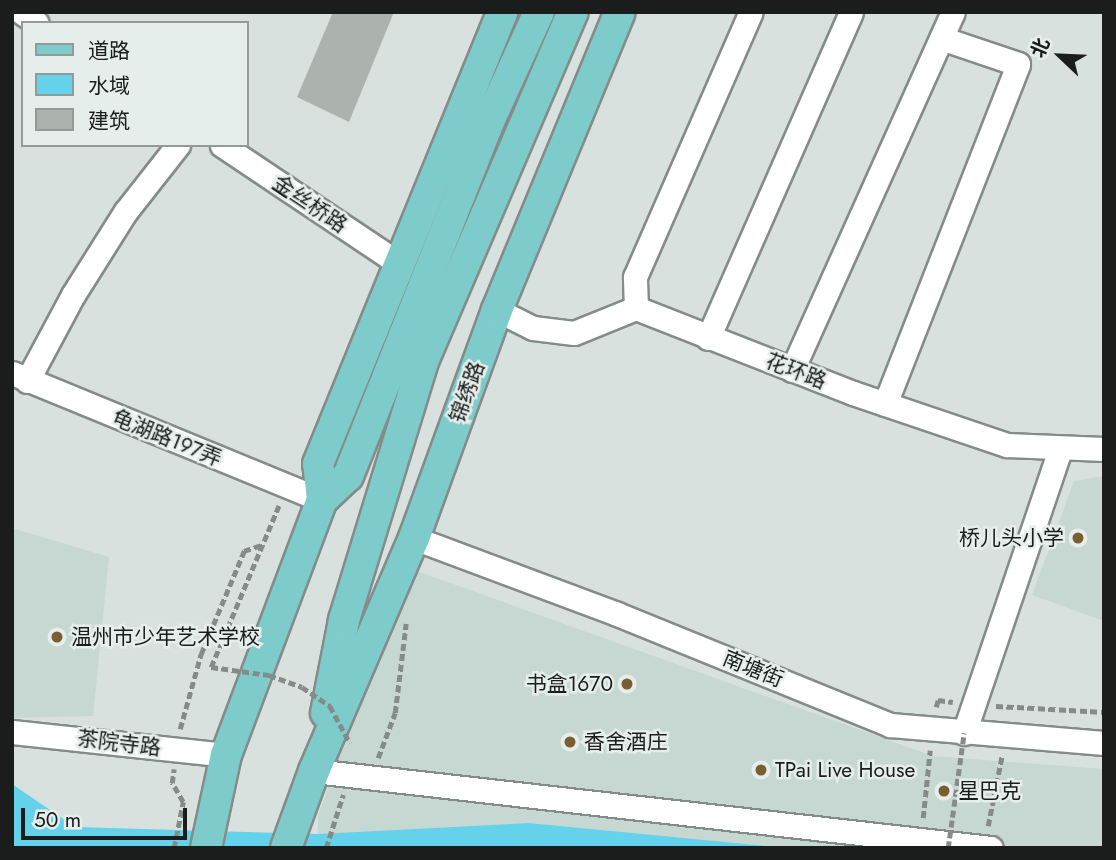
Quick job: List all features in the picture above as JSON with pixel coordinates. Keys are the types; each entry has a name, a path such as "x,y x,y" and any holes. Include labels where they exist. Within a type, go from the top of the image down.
{"main road":[{"path":"322,500 318,464 502,12"},
{"path":"206,848 226,755 322,500 348,476 487,126 539,12"},
{"name":"锦绣路","path":"314,771 344,620 424,359 573,12"},
{"name":"锦绣路","path":"290,835 314,771 414,538 497,310 620,12"}],"street":[{"path":"497,310 533,328 574,333 635,309 635,277 751,12"},
{"path":"708,338 851,12"},
{"path":"792,370 953,12"},
{"path":"885,404 1018,64 941,38"},
{"path":"20,377 126,211 176,147"},
{"name":"金丝桥路","path":"225,147 398,263"},
{"name":"花环路","path":"635,309 792,370 1007,445 1104,449"},
{"name":"龟湖路197弄","path":"20,377 322,500"},
{"path":"964,733 1060,449"},
{"name":"南塘街","path":"414,538 617,614 890,725 1006,737 1104,743"},
{"name":"茶院寺路","path":"19,732 226,755"},
{"path":"314,771 991,848"}],"path":[{"path":"287,488 211,667 269,676 302,687 330,706 351,743"},
{"path":"174,848 182,821 183,802 172,783 176,750 197,666 244,551 261,545"},
{"path":"326,848 350,775 382,755 395,713 407,620"},
{"path":"984,847 1014,707 1104,712"},
{"path":"948,845 964,733"}],"shaded area":[{"name":"桥儿头小学","path":"1104,476 1104,621 1032,595 1074,481"},
{"name":"温州市少年艺术学校","path":"12,528 109,557 93,716 12,718"},
{"path":"417,571 933,756 1104,769 1104,848 786,848 529,823 318,834 318,816 360,697"}],"water":[{"path":"12,784 75,827 318,834 529,823 786,848 12,848"}],"building":[{"path":"333,12 394,12 349,122 297,97"}],"place":[{"name":"桥儿头小学","path":"1078,538"},
{"name":"温州市少年艺术学校","path":"57,637"},
{"name":"书盒1670","path":"627,684"},
{"name":"香舍酒庄","path":"570,742"},
{"name":"TPai Live House","path":"761,770"},
{"name":"星巴克","path":"944,791"}]}
